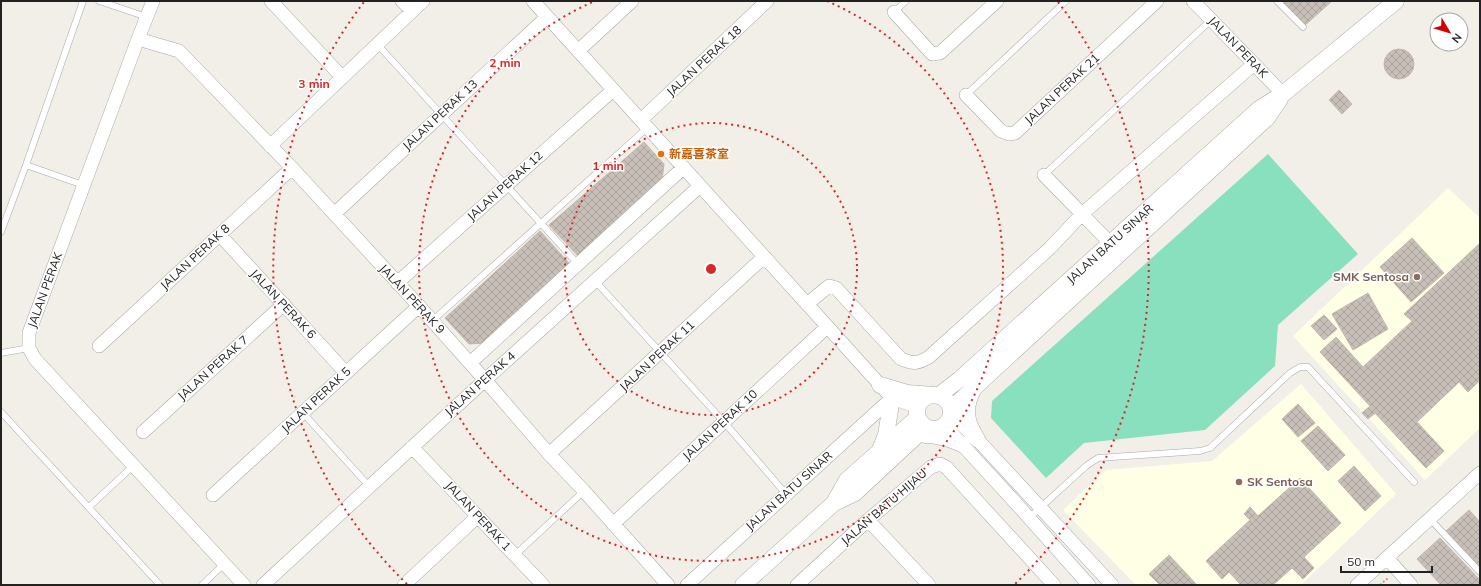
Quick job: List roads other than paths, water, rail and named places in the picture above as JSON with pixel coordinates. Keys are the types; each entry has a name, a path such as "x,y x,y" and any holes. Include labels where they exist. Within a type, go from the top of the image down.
{"street":[{"name":"JALAN PERAK","path":"29,348 29,333 153,1"},
{"path":"271,1 342,77"},
{"path":"402,1 412,11"},
{"path":"270,146 423,1"},
{"path":"533,1 892,398 937,429 949,417"},
{"path":"578,51 632,1"},
{"name":"JALAN PERAK 18","path":"644,124 767,1"},
{"path":"894,12 932,54 940,53 997,1"},
{"name":"JALAN PERAK 21","path":"966,95 1001,132 1009,134 1015,133 1158,1"},
{"name":"JALAN PERAK","path":"1193,1 1283,94"},
{"name":"JALAN BATU SINAR","path":"935,396 960,379 1258,109 1283,94 1396,1"},
{"name":"JALAN PERAK 13","path":"334,214 547,17"},
{"name":"JALAN PERAK 9","path":"138,39 179,51 292,168 419,306 549,454 668,585"},
{"path":"807,304 829,286 836,288 901,359 912,363 920,362 928,357 1050,248 1082,214 1254,64"},
{"name":"JALAN PERAK 12","path":"397,283 613,90"},
{"name":"JALAN BATU SINAR","path":"949,417 974,387 1267,118 1283,94"},
{"name":"JALAN PERAK 8","path":"99,346 292,168"},
{"name":"JALAN PERAK 4","path":"470,363 684,168"},
{"path":"1044,175 1110,243"},
{"name":"JALAN PERAK 4","path":"263,585 485,380 596,282 700,186"},
{"name":"JALAN PERAK 6","path":"220,235 346,373"},
{"name":"JALAN PERAK 11","path":"549,454 764,256"},
{"name":"JALAN PERAK 7","path":"143,432 284,304"},
{"name":"JALAN PERAK 5","path":"213,495 419,306"},
{"name":"JALAN PERAK 10","path":"614,524 827,327"},
{"path":"29,348 35,359 244,585"},
{"path":"880,384 907,392 935,396 946,400 949,417 962,444 1089,585"},
{"path":"974,387 969,396 966,414 969,427 977,439"},
{"path":"914,438 921,417 924,399 935,396"},
{"path":"880,451 886,435 892,398"},
{"name":"JALAN BATU SINAR","path":"687,585 892,398"},
{"path":"834,503 847,480 921,417"},
{"path":"949,417 977,439 1112,585"},
{"path":"744,585 834,503 855,493 914,438 924,435 933,435 947,438 962,444"},
{"name":"JALAN PERAK 1","path":"412,447 543,585"},
{"name":"JALAN BATU HIJAU","path":"800,584 868,520 931,467 940,464 946,467 1054,585"},
{"path":"1357,585 1430,519 1478,480"},
{"path":"404,585 478,516"},
{"path":"868,520 929,585"},
{"path":"1387,558 1411,585"}],"lane":[{"path":"1,232 83,1"},
{"path":"99,1 147,17"},
{"path":"894,12 906,1"},
{"path":"966,95 1066,1"},
{"path":"1277,1 1303,28"},
{"path":"1044,175 1211,20"},
{"path":"377,44 578,264"},
{"path":"432,321 541,224 644,124"},
{"path":"26,165 83,185"},
{"path":"596,282 724,422 786,494"},
{"path":"1,353 29,348"},
{"path":"1029,518 1086,466 1098,458 1200,452 1210,448 1290,373 1300,367 1308,367 1414,482"},
{"path":"1,412 160,585"},
{"path":"303,413 369,486"},
{"path":"89,507 133,466"},
{"path":"515,555 584,491"},
{"path":"1430,519 1480,572"},
{"path":"202,585 224,564"}],"place":[{"name":"新嘉喜茶室","path":"661,154"},
{"name":"SMK Sentosa","path":"1417,277"},
{"name":"SK Sentosa","path":"1239,482"}]}
